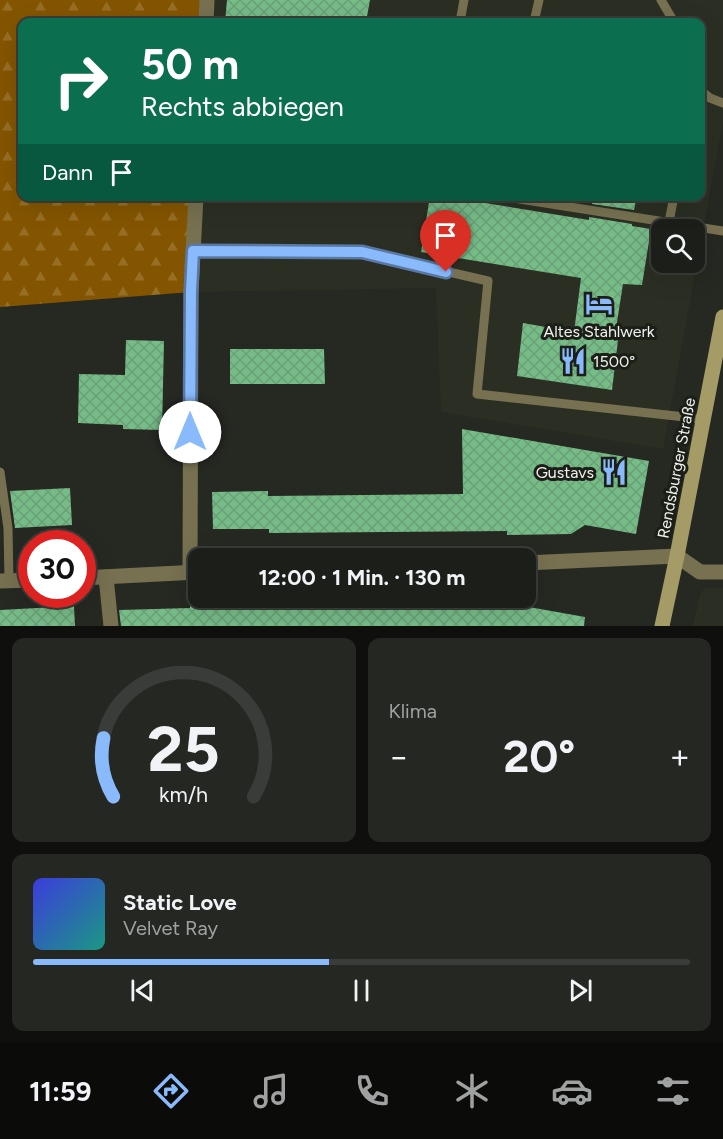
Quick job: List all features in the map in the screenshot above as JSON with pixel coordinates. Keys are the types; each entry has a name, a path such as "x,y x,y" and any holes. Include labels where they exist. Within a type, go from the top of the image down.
{"street":[{"path":"206,18 207,0"},
{"path":"194,548 191,304 196,201"},
{"name":"Rendsburger Straße","path":"662,626 678,556 723,316"},
{"path":"536,562 678,556 700,572 723,572"},
{"path":"96,577 188,572"},
{"path":"105,577 111,626"}],"lane":[{"path":"461,18 464,0"},
{"path":"535,18 539,0"},
{"path":"661,0 672,18"},
{"path":"705,94 723,103"},
{"path":"532,201 651,219"},
{"path":"670,219 673,201"},
{"path":"705,228 723,231"},
{"path":"193,251 362,252 488,281 477,394 703,420"},
{"path":"0,472 8,528 4,581"}],"shaded area":[{"path":"207,0 723,0 723,121 705,219 651,219 651,273 695,273 663,449 441,412 436,288 191,292 196,201 705,201 705,18 206,18"},
{"path":"706,588 723,588 723,626 693,626 701,592"}],"green space":[{"path":"0,0 207,0 206,18 18,18 18,201 196,201 191,292 0,307"}],"building":[{"path":"227,0 370,0 367,18 225,18"},
{"name":"Altes Stahlwerk","path":"429,201 473,201 589,220 589,217 651,229 642,285 623,284 614,341 618,340 612,390 517,376 523,323 574,332 581,278 421,252"},
{"path":"592,201 636,201 634,210 592,204"},
{"path":"126,340 164,341 162,430 123,429 123,425 78,423 79,374 125,375"},
{"path":"230,349 324,349 325,384 230,384"},
{"path":"462,429 649,461 636,534 585,525 571,534 507,535 507,531 269,533 269,529 213,529 212,492 268,491 268,496 463,494"},
{"path":"70,488 72,525 15,528 10,491"},
{"path":"74,608 75,626 0,626 0,610"},
{"path":"535,608 585,617 584,626 121,626 119,610"}],"place":[{"name":"Altes Stahlwerk","path":"599,304"},
{"name":"1500°","path":"573,361"},
{"name":"Gustavs","path":"614,472"}],"route":[{"path":"190,432 193,251 362,252 446,272"}]}
